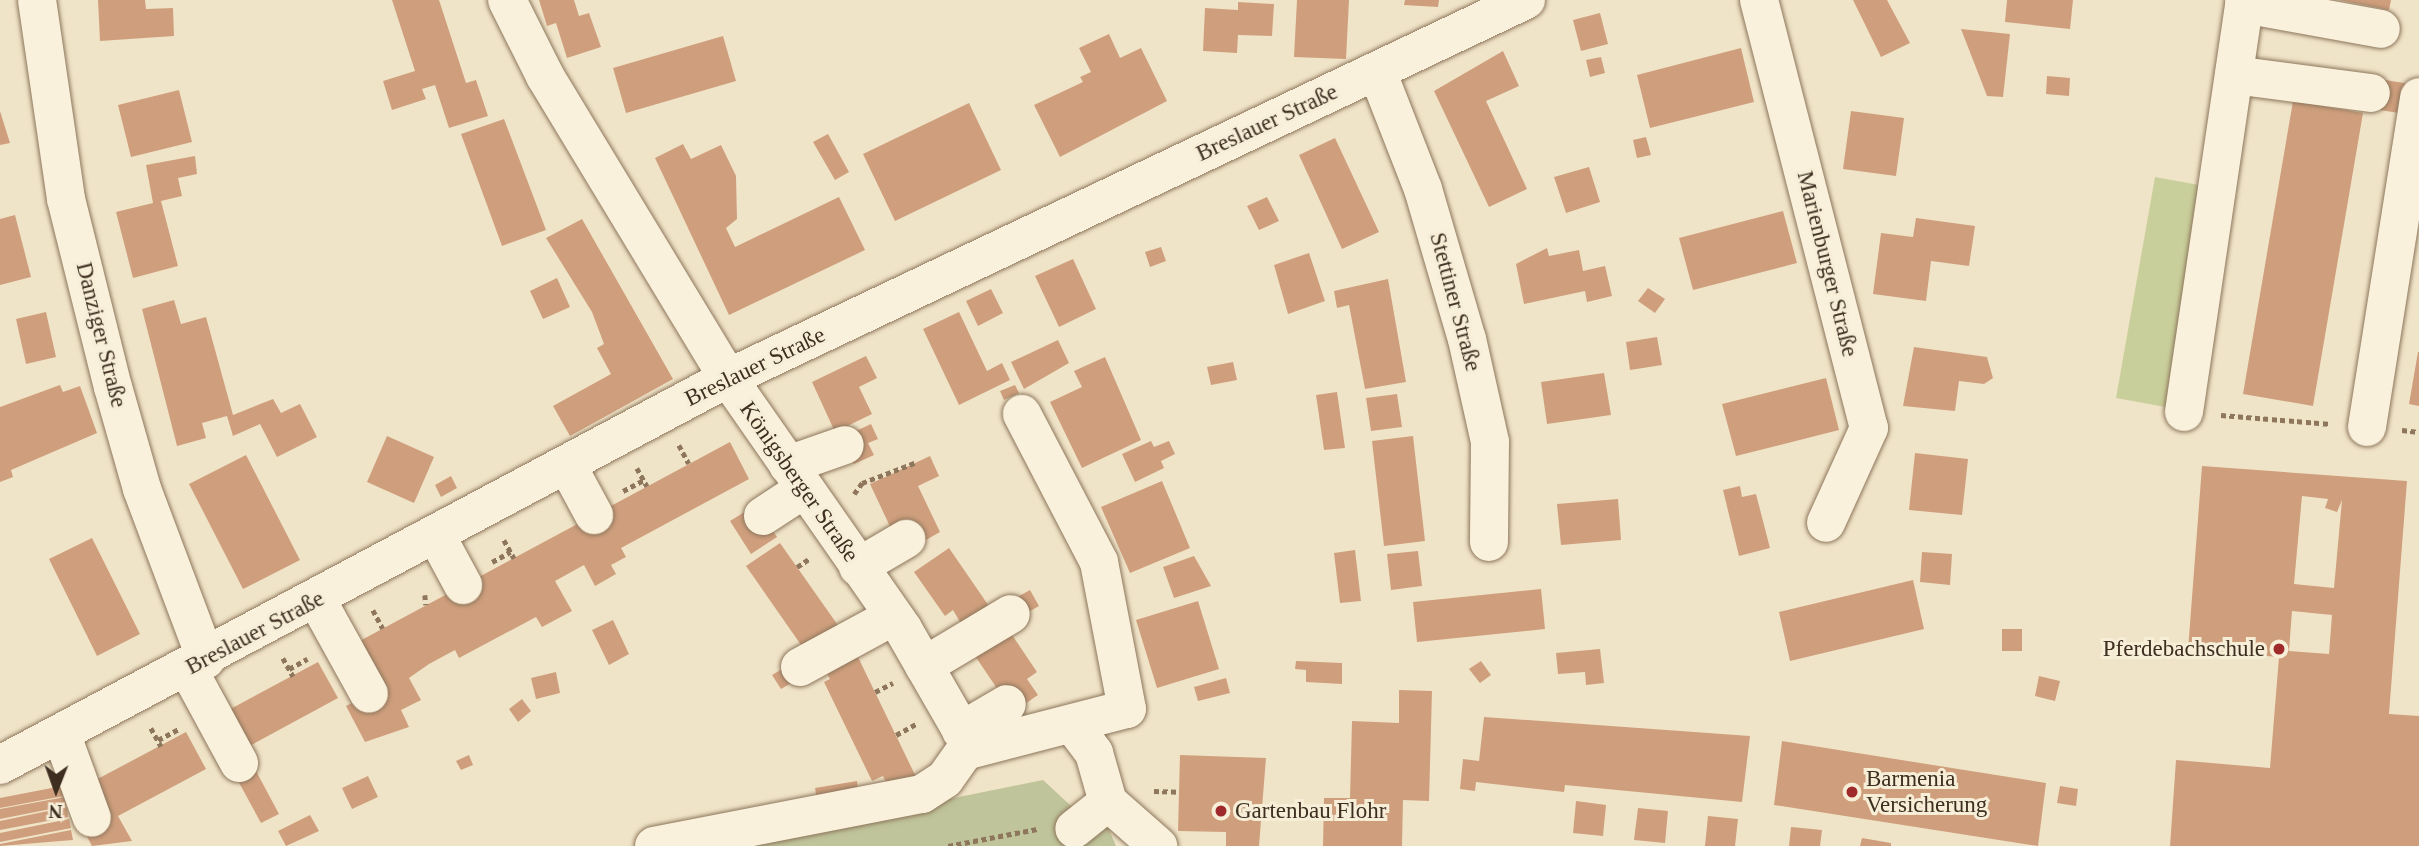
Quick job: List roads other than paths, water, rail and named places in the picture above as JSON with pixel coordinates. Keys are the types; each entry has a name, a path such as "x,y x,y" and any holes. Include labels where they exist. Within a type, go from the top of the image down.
{"street":[{"name":"Danziger Straße","path":"37,0 66,199 188,669"},
{"name":"Königsberger Straße","path":"507,0 545,76 728,378 909,641 965,738"},
{"name":"Breslauer Straße","path":"0,765 188,669 728,378 1527,0"},
{"name":"Marienburger Straße","path":"1759,0 1869,428 1826,523"},
{"path":"2184,412 2245,2 2381,29"},
{"name":"Stettiner Straße","path":"1377,71 1423,189 1467,339 1490,442 1489,542"},
{"path":"2234,75 2371,93"},
{"path":"2367,427 2419,97"},
{"path":"965,738 1073,724 1128,709 1099,562 1022,414"},
{"path":"763,516 796,477 845,445"},
{"path":"573,462 600,512"},
{"path":"443,532 470,582"},
{"path":"858,567 906,539"},
{"path":"310,603 362,698"},
{"path":"857,655 1010,614"},
{"path":"800,667 909,641 959,620"},
{"path":"188,669 200,731"},
{"path":"188,669 239,763"},
{"path":"654,846 922,794 945,779 965,738 1007,704"},
{"path":"1073,724 1094,753 1118,846"},
{"path":"61,733 92,818"},
{"path":"1074,829 1108,802"},
{"path":"1108,802 1157,846"}],"place":[{"name":"Pferdebachschule","path":"2279,649"},
{"name":"Barmenia Versicherung","path":"1852,792"},
{"name":"Gartenbau Flohr","path":"1221,811"}]}
